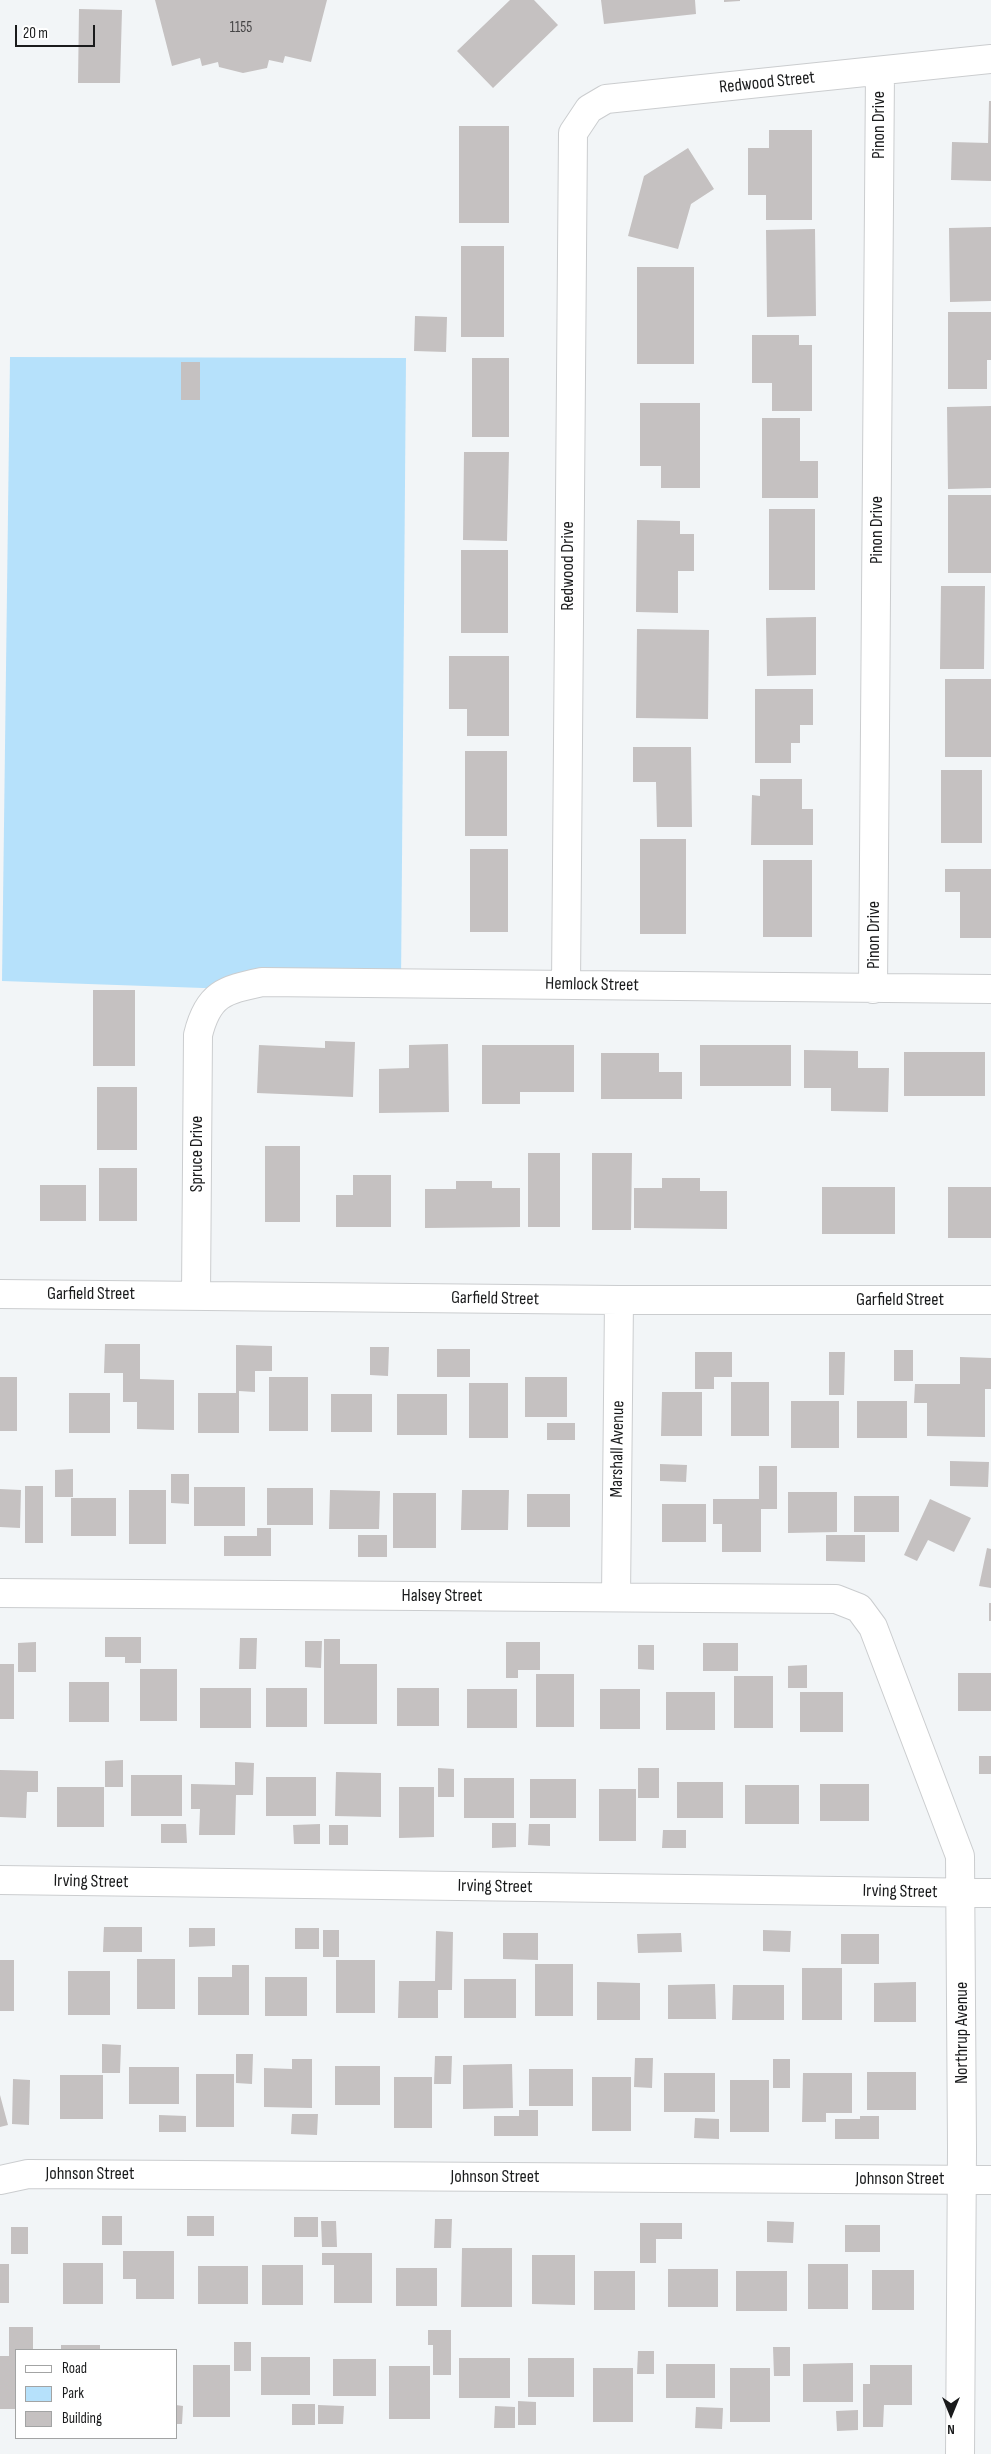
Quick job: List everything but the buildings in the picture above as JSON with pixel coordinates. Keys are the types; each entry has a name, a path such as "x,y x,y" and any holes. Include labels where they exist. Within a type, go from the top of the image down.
{"street":[{"name":"Redwood Street","path":"571,147 572,133 578,122 590,109 606,99 991,60"},
{"name":"Pinon Drive","path":"873,989 880,72"},
{"name":"Redwood Drive","path":"566,985 571,147"},
{"name":"Hemlock Street","path":"203,1013 216,998 232,989 262,982 991,989"},
{"name":"Spruce Drive","path":"196,1295 198,1035 203,1013"},
{"name":"Garfield Street","path":"0,1294 619,1300 991,1300"},
{"name":"Marshall Avenue","path":"616,1597 619,1300"},
{"name":"Halsey Street","path":"0,1593 836,1600 859,1608 873,1627"},
{"name":"Northrup Avenue","path":"873,1627 960,1856 962,2179 960,2454"},
{"name":"Irving Street","path":"0,1880 991,1893"},
{"name":"Johnson Street","path":"0,2180 28,2174 991,2180"}],"green space":[{"path":"10,357 406,358 401,984 232,989 2,981"}]}
